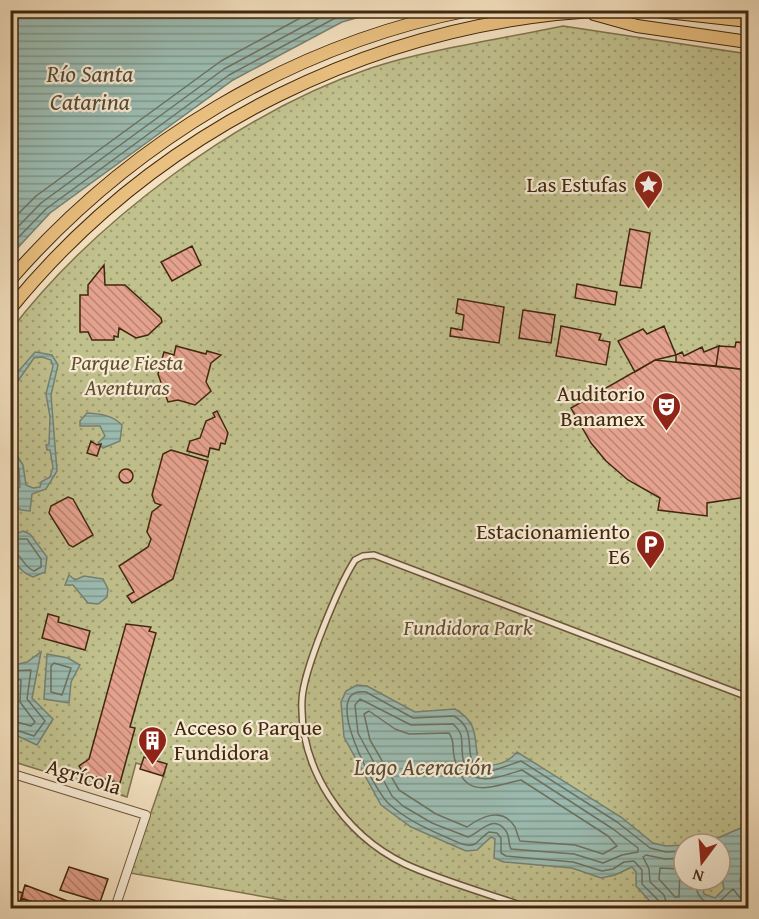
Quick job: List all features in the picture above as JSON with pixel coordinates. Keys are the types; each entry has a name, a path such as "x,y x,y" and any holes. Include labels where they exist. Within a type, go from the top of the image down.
{"highway":[{"path":"10,280 68,219 116,177 167,139 221,104 278,74 337,49 397,28 469,10"},
{"path":"10,309 69,244 130,190 205,137 268,99 345,64 425,38 495,22 613,10"},
{"path":"649,10 748,21"},
{"path":"587,12 637,26 748,42"}],"street":[{"path":"529,909 405,864 354,827 320,782 309,754 303,727 302,698 307,672 355,560 363,556 374,555 748,697"},
{"name":"Agrícola","path":"10,772 146,815 115,909"}],"green space":[{"name":"Fundidora Park","path":"563,26 748,54 748,908 328,908 130,873 165,772 136,763 127,797 11,761 10,331 44,290 83,250 173,175 221,142 271,112 321,87 393,61"}],"water":[{"name":"Río Santa Catarina","path":"11,10 381,11 342,22 233,80 50,213 11,255"},
{"path":"35,352 52,355 58,365 51,395 57,471 46,489 32,494 30,511 21,510 11,504 11,494 20,487 19,469 11,455 11,412 15,424 18,424 13,449 23,465 26,485 33,488 40,487 41,482 50,477 53,467 50,450 47,450 46,445 49,444 50,417 46,394 53,366 51,360 42,357 34,358 11,391 11,380"},
{"path":"87,413 106,416 122,425 120,441 103,448 98,443 105,436 100,426 80,426 80,421"},
{"path":"23,531 30,534 47,557 45,572 33,577 18,565 11,549 11,536"},
{"path":"69,575 75,580 84,576 103,579 108,589 107,597 98,604 88,603 73,585 65,585"},
{"path":"41,652 32,698 53,719 37,745 11,733 10,666 27,662"},
{"path":"47,654 68,658 80,665 71,682 69,703 44,699"},
{"name":"Lago Aceración","path":"357,685 367,686 415,712 455,709 469,721 472,727 479,764 500,764 517,752 621,817 653,843 672,846 672,892 704,892 715,898 721,892 732,892 731,832 748,826 748,864 744,866 740,880 742,891 748,896 748,908 656,908 636,886 636,872 632,867 615,875 601,878 572,868 504,862 494,858 495,839 491,837 477,850 466,851 411,827 381,805 344,737 341,702 346,691"}],"building":[{"path":"630,229 650,233 641,288 620,285"},
{"path":"192,246 201,265 172,281 161,262"},
{"path":"104,265 105,285 125,285 161,318 162,322 148,335 136,338 119,328 118,337 114,336 114,340 92,340 88,332 80,332 80,295 88,295 88,285"},
{"path":"577,284 617,292 615,305 575,298"},
{"path":"458,299 504,307 499,343 450,336 451,328 462,330 464,315 456,313"},
{"path":"523,310 555,315 551,343 519,338"},
{"path":"561,326 601,334 599,340 610,342 606,365 556,356"},
{"path":"664,326 676,355 655,360 635,372 618,341 643,329 647,334"},
{"path":"736,342 748,343 748,370 716,366 719,346 735,347"},
{"path":"176,346 206,354 207,351 221,355 211,363 206,382 211,391 195,405 178,400 168,402 158,374 164,352 174,355"},
{"path":"719,346 716,366 676,362 676,355 682,352 684,356 702,347 704,352"},
{"name":"Auditorio Banamex","path":"655,360 748,370 748,494 740,498 707,503 707,516 658,510 660,498 628,480 606,461 591,443 571,408"},
{"path":"217,411 228,433 225,444 221,443 219,450 210,448 208,457 187,451 190,441 200,438 206,421 215,417 213,413"},
{"path":"91,441 97,445 101,444 97,456 87,453"},
{"path":"171,450 208,461 173,579 132,603 127,596 134,592 119,566 148,547 151,539 147,532 152,512 161,505 155,503 152,495 163,454"},
{"path":"123,469 129,469 133,476 129,483 123,483 119,479 119,473"},
{"path":"68,497 73,499 93,535 73,547 69,545 49,513 51,506"},
{"path":"48,614 59,617 58,622 90,631 85,650 42,638"},
{"path":"126,624 151,627 149,631 156,633 130,727 135,728 120,783 84,774 79,766 89,759"},
{"name":"Acceso 6 Parque Fundidora","path":"144,757 167,764 163,776 140,769"},
{"path":"69,867 108,879 100,902 60,890"},
{"path":"25,885 86,908 51,908 21,898"},
{"path":"10,889 23,893 19,908 10,908"},
{"path":"21,898 40,905 39,908 19,908"}],"place":[{"name":"Las Estufas","path":"648,210"},
{"name":"Auditorio Banamex","path":"666,432"},
{"name":"Estacionamiento E6","path":"651,570"},
{"name":"Acceso 6 Parque Fundidora","path":"153,766"}],"park label":[{"name":"Parque Fiesta Aventuras","path":"127,374"}]}
